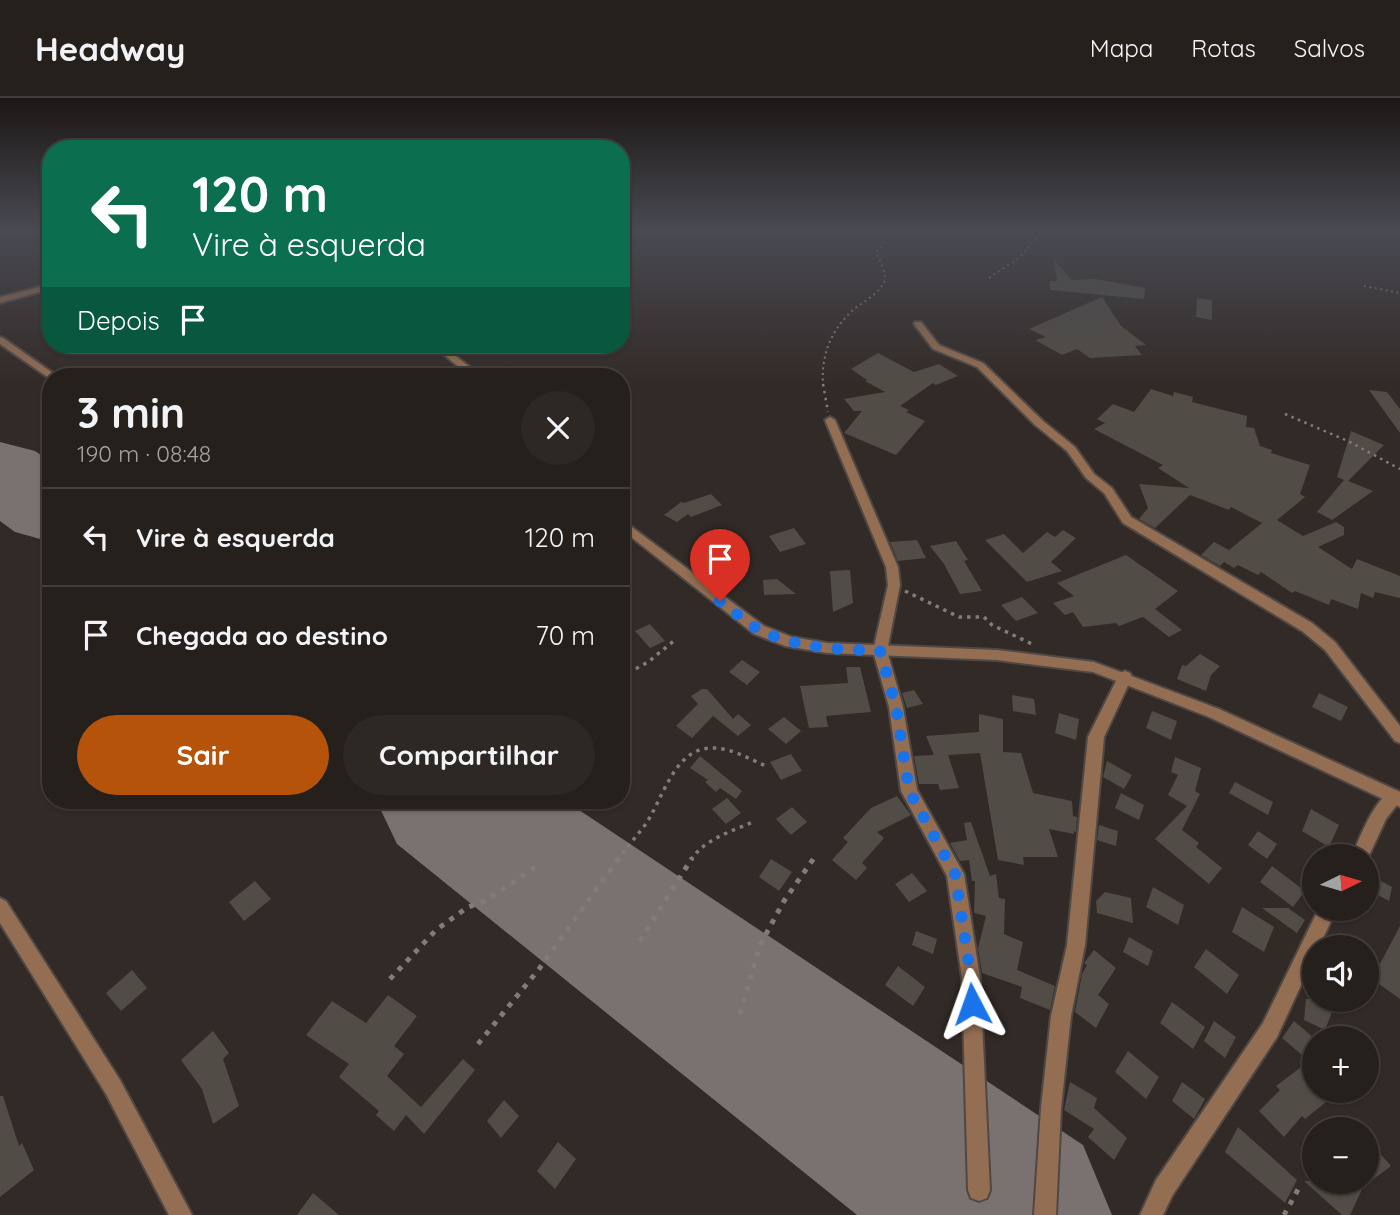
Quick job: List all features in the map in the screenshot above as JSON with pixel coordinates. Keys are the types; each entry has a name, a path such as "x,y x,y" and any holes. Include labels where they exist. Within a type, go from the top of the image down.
{"street":[{"path":"0,300 42,288"},
{"path":"918,324 936,347 979,365 1039,424 1070,449 1090,476 1108,491 1127,520 1307,627 1322,639 1353,674 1400,737"},
{"path":"0,340 42,369"},
{"path":"449,354 467,368"},
{"path":"830,420 892,567 894,585 880,651 896,707 909,791 955,874 971,978 979,1190"},
{"path":"630,530 759,630 790,642 827,649 997,654 1070,662 1125,677 1214,713 1397,798 1380,814 1366,844"},
{"path":"1045,1215 1051,1108 1061,1016 1076,945 1096,737 1125,677"},
{"path":"0,907 113,1087 181,1215"},
{"path":"1151,1215 1164,1188 1270,1030 1322,921"}],"path":[{"path":"830,420 821,386 821,364 834,330 866,298 882,287 883,282"},
{"path":"1364,286 1400,293"},
{"path":"1285,414 1348,441 1400,469"},
{"path":"894,585 959,617 984,617 992,625 1037,646"},
{"path":"630,672 676,640"},
{"path":"478,1044 539,969 631,841 647,823 657,802 684,761 702,749 729,751 766,765"},
{"path":"640,941 696,852 725,834 753,822"},
{"path":"740,1014 760,945 783,901 814,858"},
{"path":"390,979 436,930 468,907 485,901 537,866"},
{"path":"1284,1215 1301,1184"}],"building":[{"path":"1050,282 1112,282 1145,288 1144,299 1050,290"},
{"path":"1102,297 1121,326 1146,345 1135,346 1142,355 1090,358 1077,349 1062,355 1035,340 1046,337 1029,329"},
{"path":"1197,298 1212,300 1212,320 1196,317"},
{"path":"878,353 914,372 939,364 958,376 936,385 933,383 900,406 925,421 896,455 844,433 862,411 854,411 844,399 885,392 851,369"},
{"path":"1151,389 1173,396 1174,392 1193,397 1192,402 1247,416 1246,427 1254,428 1260,446 1272,450 1271,453 1310,465 1300,494 1305,497 1277,520 1303,536 1336,522 1344,527 1344,535 1318,547 1352,569 1357,559 1400,576 1400,598 1375,592 1373,598 1361,593 1358,609 1331,599 1329,605 1295,591 1292,593 1261,572 1258,575 1238,565 1234,568 1224,562 1220,566 1201,555 1214,542 1229,550 1262,523 1231,507 1229,510 1190,495 1155,528 1139,519 1148,508 1139,484 1189,488 1158,468 1163,465 1094,429 1105,423 1097,419 1113,404 1134,412"},
{"path":"1369,390 1387,392 1400,409 1400,433"},
{"path":"1351,431 1384,445 1348,481 1373,491 1332,520 1317,512 1344,480 1337,477"},
{"path":"711,494 722,505 691,517 688,514 677,522 664,515 681,502"},
{"path":"794,528 806,544 780,552 769,536"},
{"path":"1063,530 1076,538 1051,562 1062,571 1027,582 985,540 1004,534 1023,553 1047,532 1055,537"},
{"path":"917,540 926,558 898,561 890,542"},
{"path":"956,541 968,560 964,561 982,591 960,594 944,564 930,546"},
{"path":"728,542 747,556 732,564 714,550"},
{"path":"1126,555 1178,591 1155,609 1182,630 1169,637 1143,617 1119,626 1116,623 1083,627 1073,612 1065,615 1053,603 1074,596 1057,583"},
{"path":"850,570 853,603 833,612 830,571"},
{"path":"777,579 796,594 764,595 763,580"},
{"path":"1022,597 1038,613 1016,621 1001,605"},
{"path":"650,624 665,641 650,648 635,631"},
{"path":"1200,654 1220,666 1211,675 1206,691 1177,679 1182,665 1186,666"},
{"path":"742,660 760,672 747,685 729,672"},
{"path":"846,667 860,667 871,712 826,716 828,727 809,728 800,686 848,683"},
{"path":"707,689 733,719 738,714 751,725 738,736 713,716 692,738 676,726 698,704 691,696"},
{"path":"914,690 923,704 907,708 902,693"},
{"path":"1319,693 1348,707 1341,721 1312,707"},
{"path":"1012,695 1034,699 1036,715 1013,711"},
{"path":"1152,711 1177,721 1171,740 1146,728"},
{"path":"1059,713 1079,719 1076,740 1055,733"},
{"path":"979,714 1003,719 1003,752 1021,753 1033,793 1072,801 1073,816 1077,817 1076,832 1074,831 1074,834 1049,829 1058,857 1023,857 1024,865 998,860 980,753 948,755 959,788 940,790 938,784 919,784 914,756 934,755 926,736 979,732"},
{"path":"784,717 801,731 786,744 768,729"},
{"path":"791,754 802,771 781,780 770,762"},
{"path":"700,756 742,791 736,799 720,788 716,792 705,782 708,780 690,768"},
{"path":"1175,757 1201,768 1195,791 1200,794 1182,830 1199,843 1196,847 1222,868 1209,884 1155,839 1187,806 1168,795 1178,775 1171,772"},
{"path":"1107,761 1132,775 1124,789 1103,777"},
{"path":"1235,782 1273,802 1268,815 1229,793"},
{"path":"1121,793 1144,805 1139,820 1115,808"},
{"path":"897,796 911,815 877,832 884,838 862,863 867,868 856,880 832,860 848,842 843,838 871,808"},
{"path":"727,798 741,813 726,824 712,809"},
{"path":"792,807 807,822 791,835 776,819"},
{"path":"1311,809 1339,825 1330,844 1324,844 1302,831"},
{"path":"971,822 990,876 996,874 999,898 1005,899 1004,934 1023,942 1017,970 1055,986 1050,1010 1020,998 1022,987 982,973 978,948 986,916 974,913 975,881 972,881 969,860 960,861 950,843 967,840 964,823"},
{"path":"1099,825 1118,831 1116,846 1097,840"},
{"path":"1258,831 1277,844 1267,859 1248,845"},
{"path":"771,859 792,872 779,891 759,877"},
{"path":"1272,866 1302,889 1302,895 1293,907 1260,882"},
{"path":"912,873 927,891 909,902 895,884"},
{"path":"1379,880 1392,887 1389,901 1379,896"},
{"path":"255,881 271,899 244,921 229,902"},
{"path":"1153,887 1184,905 1178,925 1146,907"},
{"path":"1105,892 1131,898 1133,923 1097,913 1096,901"},
{"path":"1242,907 1274,927 1264,952 1232,932"},
{"path":"1262,908 1288,908 1302,918 1304,921 1297,933"},
{"path":"1400,926 1400,999 1379,984 1379,966"},
{"path":"916,931 937,939 933,954 912,945"},
{"path":"1129,937 1153,951 1148,966 1123,952"},
{"path":"1206,949 1239,975 1227,994 1194,967"},
{"path":"1094,950 1116,968 1098,995 1109,1004 1096,1028 1075,1012 1082,974 1087,965 1084,963"},
{"path":"898,966 925,987 913,1006 885,985"},
{"path":"132,970 147,988 121,1011 106,993"},
{"path":"388,995 417,1016 394,1046 404,1054 387,1076 421,1107 463,1059 475,1070 424,1134 406,1115 394,1131 376,1115 379,1111 339,1077 349,1064 306,1035 332,1001 366,1023"},
{"path":"1172,1002 1205,1027 1193,1049 1160,1023"},
{"path":"1305,1012 1332,1012 1327,1026 1317,1026 1304,1020"},
{"path":"1214,1021 1236,1037 1225,1058 1204,1041"},
{"path":"1294,1021 1302,1028 1302,1055 1282,1038"},
{"path":"213,1031 229,1053 223,1059 239,1106 213,1124 202,1089 181,1060"},
{"path":"1128,1051 1159,1077 1146,1099 1115,1072"},
{"path":"1302,1066 1302,1103 1325,1103 1307,1117 1302,1116 1284,1137 1259,1111 1280,1090 1276,1086"},
{"path":"1070,1082 1097,1098 1094,1108 1127,1138 1114,1160 1088,1137 1094,1129 1064,1110"},
{"path":"1182,1082 1205,1099 1194,1119 1172,1101"},
{"path":"0,1096 3,1096 19,1146 22,1143 34,1170 0,1197"},
{"path":"504,1100 519,1116 501,1138 487,1121"},
{"path":"1238,1127 1297,1180 1285,1203 1225,1152"},
{"path":"558,1142 576,1159 555,1189 537,1171"},
{"path":"1379,1152 1391,1166 1379,1175"},
{"path":"313,1193 339,1215 297,1215"},
{"path":"1319,1194 1360,1194 1350,1215 1342,1215"}],"runway":[{"path":"0,472 42,502"},
{"path":"459,809 1013,1215"}],"route":[{"path":"720,601 759,630 790,642 827,649 880,651 896,707 909,791 955,874 971,978 972,1004"}]}
